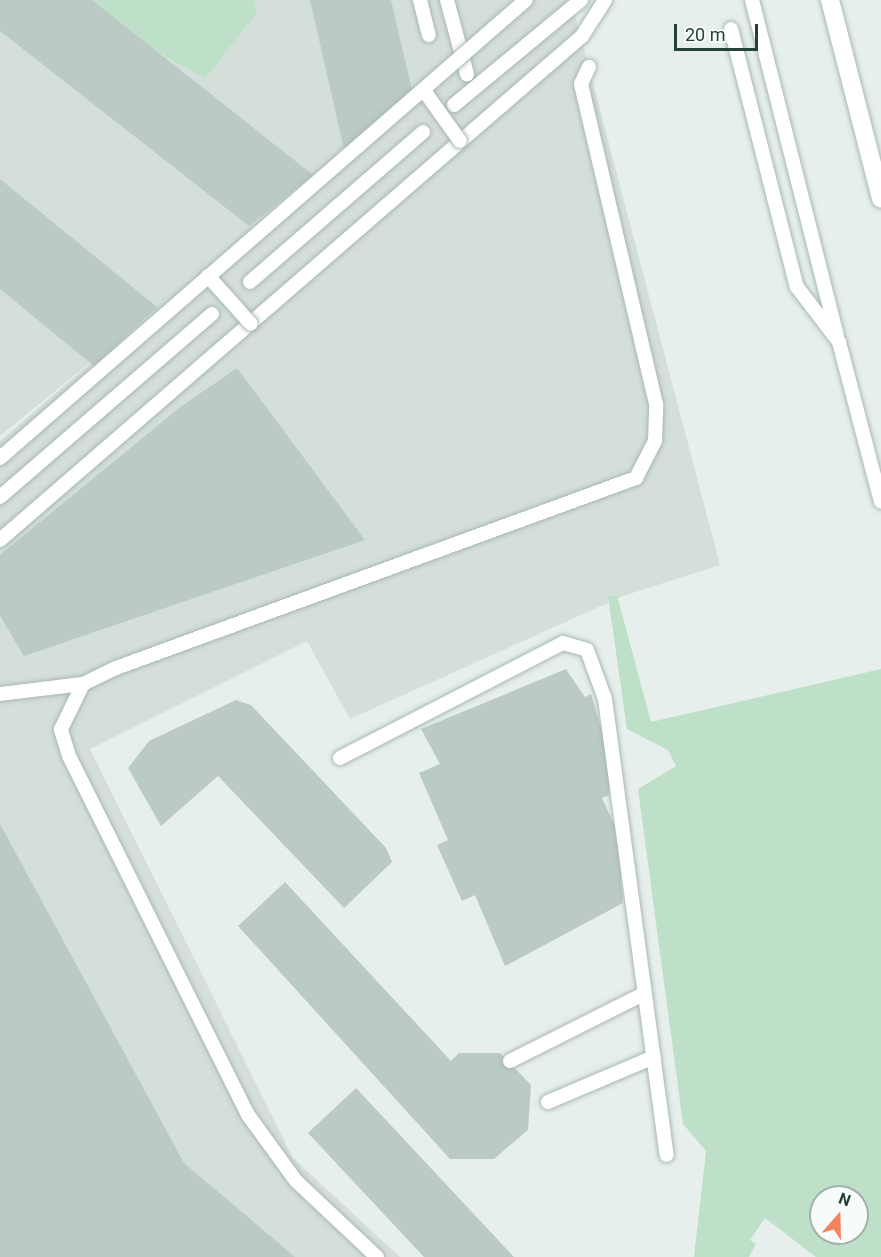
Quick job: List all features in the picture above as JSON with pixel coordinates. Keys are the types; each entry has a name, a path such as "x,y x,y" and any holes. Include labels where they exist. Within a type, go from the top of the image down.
{"main road":[{"path":"830,0 881,199"}],"lane":[{"path":"420,0 429,35"},
{"path":"447,0 467,74"},
{"path":"0,458 205,272 424,92 526,0"},
{"path":"454,105 567,5 581,0"},
{"path":"0,540 582,36 605,0"},
{"path":"752,0 881,502"},
{"path":"731,29 796,287 839,342"},
{"path":"0,694 83,684 314,593 636,478 655,441 656,404 581,84 589,67"},
{"path":"424,92 460,141"},
{"path":"250,282 423,132"},
{"path":"205,272 250,324"},
{"path":"0,497 212,314"},
{"path":"340,758 562,643 587,650 606,699 667,1155"},
{"path":"83,684 61,729 69,756 248,1115 296,1181 377,1257"},
{"path":"510,1061 645,993"},
{"path":"548,1102 654,1057"}],"shaded area":[{"path":"0,0 571,0 720,565 623,596 350,719 307,641 90,749 293,1158 400,1257 0,1257 0,441 119,339 0,436"}],"green space":[{"path":"92,0 254,0 256,14 205,78 156,51"},
{"path":"617,595 651,722 881,669 881,1257 816,1257 765,1218 750,1240 756,1244 749,1257 694,1257 706,1151 683,1124 638,789 676,766 668,750 627,729 608,596"}],"building":[{"path":"0,0 92,0 313,175 249,226 0,31"},
{"path":"310,0 391,0 412,90 344,149"},
{"path":"0,179 157,307 94,366 0,289"},
{"path":"237,368 365,540 24,656 0,616 0,555 179,408"},
{"path":"566,669 585,697 591,694 611,762 609,795 602,798 617,830 623,903 505,966 475,895 462,901 437,845 448,840 419,773 440,764 421,729"},
{"path":"236,700 251,705 386,848 392,862 344,908 218,776 161,826 128,768 149,741"},
{"path":"0,824 184,1163 295,1257 0,1257"},
{"path":"285,882 451,1061 459,1053 500,1053 531,1085 528,1130 494,1159 450,1159 238,926"},
{"path":"356,1088 514,1257 424,1257 308,1133"}]}
